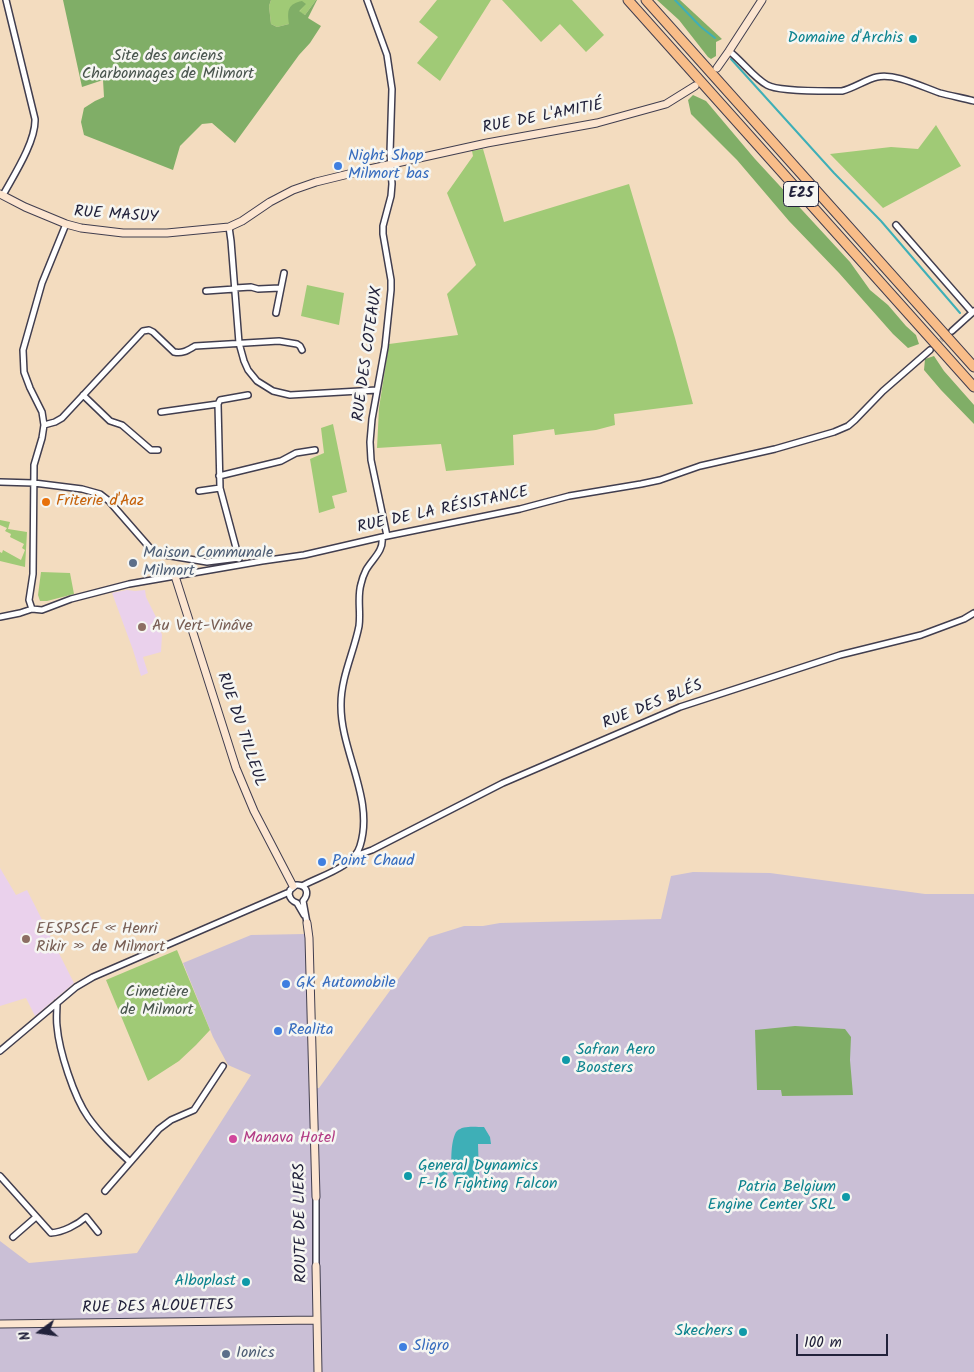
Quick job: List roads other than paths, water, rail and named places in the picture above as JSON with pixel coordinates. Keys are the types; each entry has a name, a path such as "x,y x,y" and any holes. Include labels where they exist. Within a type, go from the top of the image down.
{"highway":[{"name":"E25","path":"628,0 974,387"},
{"name":"E25","path":"646,0 974,367"}],"street":[{"path":"6,0 33,110 35,126 28,148 2,194 26,207 66,224"},
{"name":"RUE DES COTEAUX","path":"367,0 387,55 392,96 390,153 392,184 391,196 383,226 391,290 385,347 372,419 370,442 373,469 384,518 385,536"},
{"path":"716,68 762,0"},
{"path":"729,51 766,85 774,88 842,91 876,76 887,76 940,93 974,101"},
{"name":"RUE DE L'AMITIÉ","path":"391,164 488,143 597,123 666,104 695,86"},
{"name":"RUE MASUY","path":"32,608 29,600 32,574 34,465 44,425 42,412 24,372 23,350 42,283 66,224 81,228 123,233 167,233 229,227 293,190 316,182 391,164"},
{"path":"896,225 972,312 974,320"},
{"path":"229,227 239,344 248,370 257,381 273,392 293,395 377,390"},
{"path":"276,313 284,273"},
{"path":"206,291 250,287 258,290 280,288"},
{"path":"952,331 972,312"},
{"path":"44,425 58,421 142,331 149,330 153,332 174,352 185,352 195,346 279,341 297,344 302,350"},
{"name":"RUE DE LA RÉSISTANCE","path":"0,617 20,613 32,608 42,610 71,599 129,584 304,555 385,536 520,509 569,496 660,480 700,466 775,450 848,426 883,391 930,350"},
{"path":"83,395 110,421 122,425 151,450 158,450"},
{"path":"241,565 220,488 218,404 220,400 248,395"},
{"path":"162,412 218,404"},
{"path":"219,476 281,461 296,453 315,450"},
{"path":"0,482 34,483 82,489 100,494 109,501 150,548 165,555 200,562 239,558"},
{"path":"199,491 220,488"},
{"path":"355,856 360,846 364,822 363,806 344,729 340,703 343,683 359,626 360,586 366,570 381,549 385,536"},
{"name":"RUE DU TILLEUL","path":"175,576 236,768 254,811 293,886"},
{"name":"RUE DES BLÉS","path":"305,885 345,865 355,856 372,850 503,783 680,707 840,656 921,635 964,619 974,613"},
{"path":"0,1051 76,987 94,977 289,894 293,886 305,885 306,897 300,902"},
{"name":"ROUTE DE LIERS","path":"289,894 293,901 300,902 307,923 309,938 316,1197 318,1372"},
{"path":"57,1003 56,1026 72,1085 87,1115 106,1139 130,1162"},
{"path":"105,1191 159,1129 171,1120 194,1110 223,1066"},
{"path":"0,1176 51,1233 58,1233 77,1224 86,1217 98,1232"},
{"path":"13,1236 36,1217"},
{"name":"RUE DES ALOUETTES","path":"0,1324 317,1320"}],"water":[{"path":"484,1127 490,1137 491,1144 478,1144 479,1175 472,1181 461,1182 455,1177 452,1170 451,1158 455,1134 463,1128"},
{"path":"444,1168 447,1170 446,1179 443,1182 438,1181 436,1177"}],"waterway":[{"path":"675,0 701,27 715,38"},
{"path":"731,59 834,173 881,221 960,313"}],"tunnel":[{"path":"935,345 952,331"}],"place":[{"name":"Domaine d'Archis","path":"913,39"},
{"name":"Night Shop Milmort bas","path":"338,166"},
{"name":"Friterie d'Aaz","path":"46,502"},
{"name":"Maison Communale Milmort","path":"133,563"},
{"name":"Au Vert-Vinâve","path":"142,627"},
{"name":"Point Chaud","path":"322,862"},
{"name":"EESPSCF « Henri Rikir » de Milmort","path":"26,939"},
{"name":"GK Automobile","path":"286,984"},
{"name":"Realita","path":"278,1031"},
{"name":"Safran Aero Boosters","path":"566,1060"},
{"name":"Manava Hotel","path":"233,1139"},
{"name":"General Dynamics F-16 Fighting Falcon","path":"408,1176"},
{"name":"Patria Belgium Engine Center SRL","path":"846,1197"},
{"name":"Alboplast","path":"246,1282"},
{"name":"Skechers","path":"743,1332"},
{"name":"Sligro","path":"403,1347"},
{"name":"Ionics","path":"226,1354"}],"park label":[{"name":"Site des anciens Charbonnages de Milmort","path":"168,66"},
{"name":"Cimetière de Milmort","path":"157,1002"}]}
